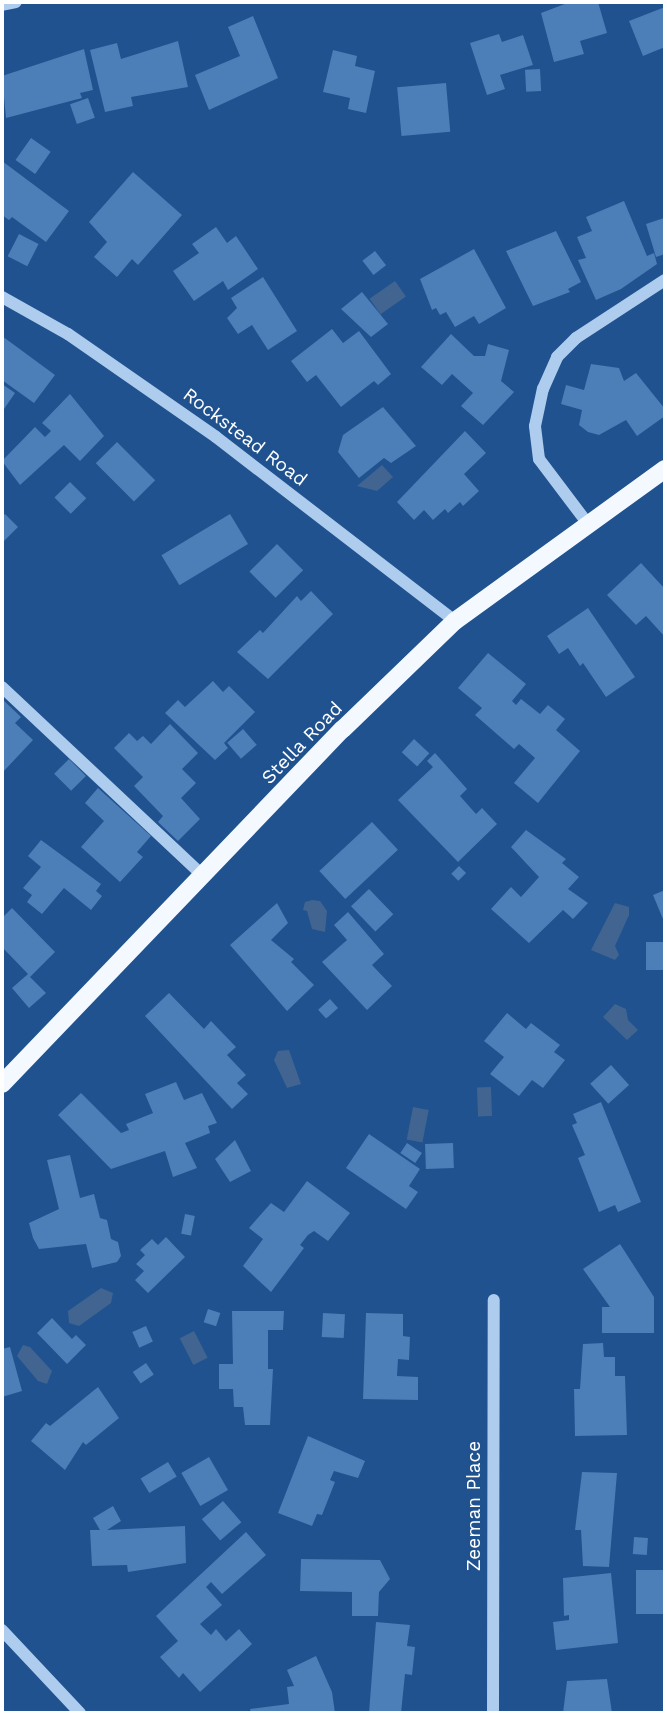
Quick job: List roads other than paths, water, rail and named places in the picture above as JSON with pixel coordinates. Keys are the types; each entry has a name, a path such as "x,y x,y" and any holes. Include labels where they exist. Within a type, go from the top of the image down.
{"main road":[{"name":"Stella Road","path":"2,1084 204,877 343,729 455,621 665,469"}],"street":[{"path":"2,5 16,2"},
{"path":"588,524 539,459 535,426 543,389 557,357 576,338 665,280"},
{"name":"Rockstead Road","path":"2,297 68,334 216,437 455,621"},
{"path":"2,687 204,877"},
{"name":"Zeeman Place","path":"493,1713 494,1300"},
{"path":"2,1630 80,1713"}],"water":[{"path":"395,281 406,297 381,314 370,299"},
{"path":"382,465 393,477 377,491 357,486"},
{"path":"320,901 327,911 325,932 312,929 307,911 303,910 305,902"},
{"path":"615,903 629,907 629,915 615,946 619,955 615,960 591,950"},
{"path":"615,1004 626,1009 628,1020 638,1030 627,1040 603,1017"},
{"path":"289,1050 301,1084 287,1088 274,1060 278,1051"},
{"path":"477,1087 491,1087 492,1116 478,1116"},
{"path":"413,1107 429,1110 422,1142 407,1139"},
{"path":"101,1288 113,1293 111,1303 79,1326 69,1323 68,1311"},
{"path":"194,1331 208,1358 193,1365 180,1338"},
{"path":"23,1345 30,1347 52,1371 47,1384 38,1381 17,1356"}]}
